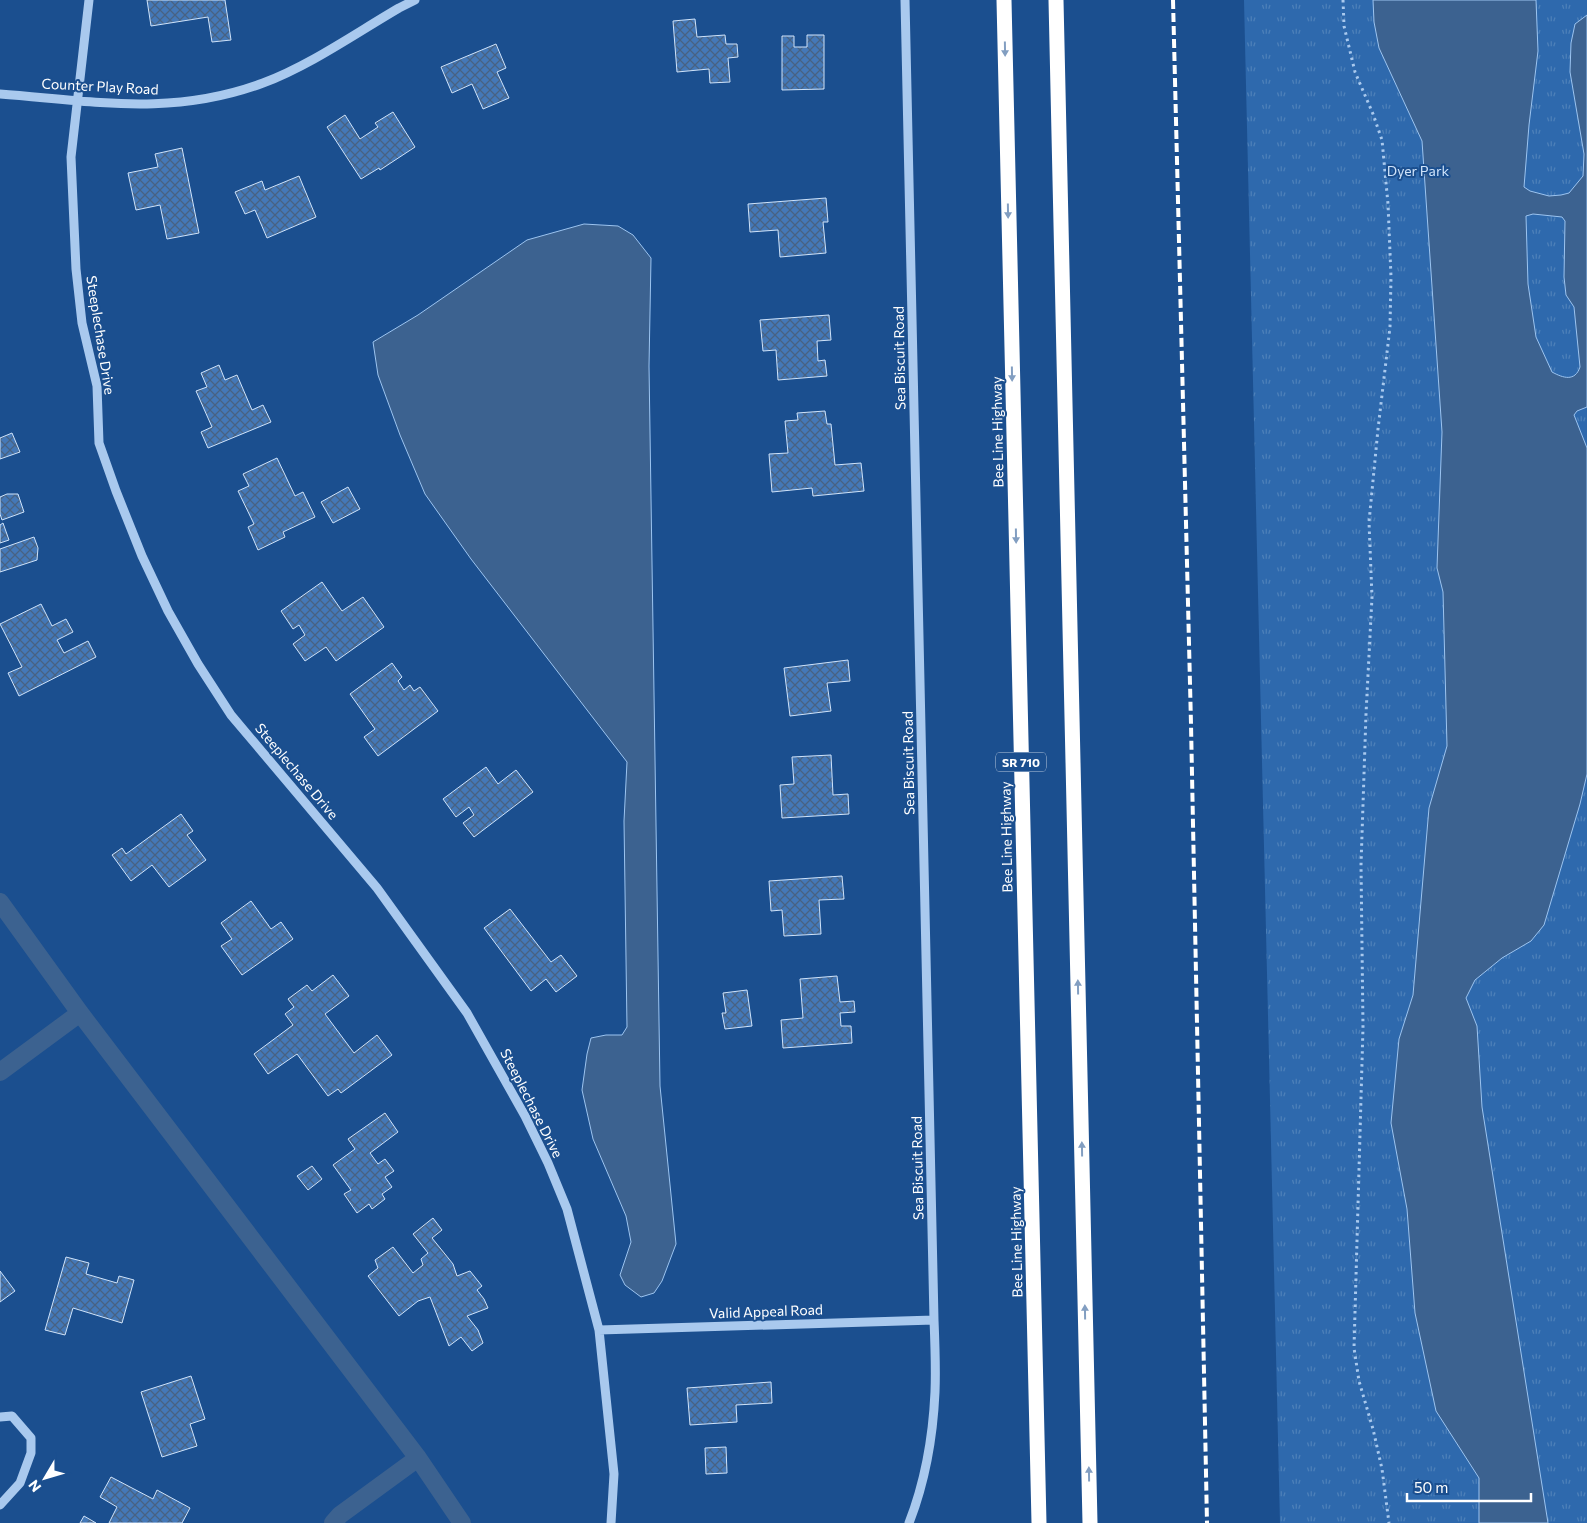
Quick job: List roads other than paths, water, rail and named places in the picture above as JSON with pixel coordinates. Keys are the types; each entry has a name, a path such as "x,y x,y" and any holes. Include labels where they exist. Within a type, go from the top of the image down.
{"highway":[{"name":"Bee Line Highway","path":"1004,0 1039,1523"},
{"path":"1056,0 1090,1523"}],"street":[{"name":"Steeplechase Drive","path":"89,0 71,157 76,269 82,323 97,386 99,443 119,500 142,556 168,611 198,664 231,715 377,888 472,1020 548,1162 567,1210 599,1330 614,1474 611,1523"},
{"name":"Counter Play Road","path":"0,94 77,102 134,105 174,104 226,95 287,73 416,0"},
{"name":"Sea Biscuit Road","path":"905,0 935,1392 930,1439 921,1485 909,1523"},
{"name":"Valid Appeal Road","path":"599,1330 934,1320"},
{"path":"0,1417 12,1416 31,1438 31,1453 20,1483 0,1505"}],"waterway":[{"path":"0,902 80,1013 418,1458 462,1523"},
{"path":"0,1072 80,1013"},
{"path":"333,1523 340,1515 418,1458"}],"railway":[{"path":"1173,0 1191,724 1207,1523"}],"park label":[{"name":"Dyer Park","path":"1418,170"}]}
